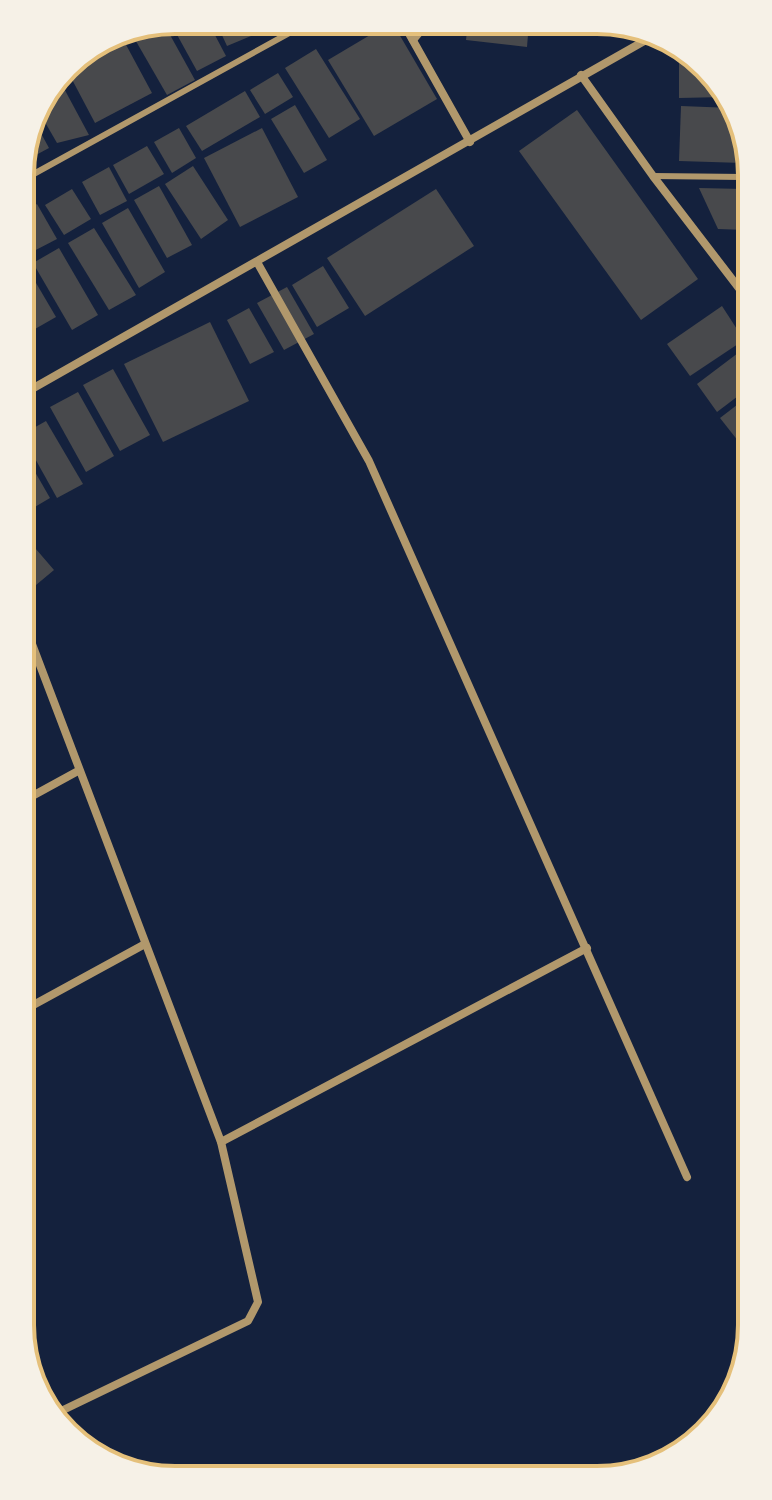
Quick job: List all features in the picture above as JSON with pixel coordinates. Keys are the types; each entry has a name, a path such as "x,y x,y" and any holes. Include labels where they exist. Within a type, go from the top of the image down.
{"street":[{"path":"410,34 470,142"},
{"path":"413,40 418,34"},
{"path":"34,388 643,41"},
{"path":"581,75 738,287"},
{"path":"257,262 369,461 687,1177"},
{"path":"34,650 221,1142 258,1302 248,1321 63,1410"},
{"path":"34,795 78,771"},
{"path":"34,1005 145,944"},
{"path":"221,1142 587,948"}],"lane":[{"path":"34,174 287,34"},
{"path":"653,176 738,177"}],"building":[{"path":"170,34 195,80 167,95 135,40"},
{"path":"177,34 214,34 226,56 197,71"},
{"path":"221,34 250,34 251,36 227,46"},
{"path":"372,34 399,34 437,99 374,136 328,60"},
{"path":"467,34 528,34 527,47 466,40"},
{"path":"125,43 152,93 95,123 72,79 89,63"},
{"path":"316,49 360,119 329,138 285,68"},
{"path":"679,61 703,82 714,97 679,98"},
{"path":"278,73 293,97 265,114 250,90"},
{"path":"64,89 89,135 57,143 45,122"},
{"path":"245,91 260,117 202,151 186,126"},
{"path":"295,105 327,160 304,173 271,119"},
{"path":"681,106 720,108 731,130 737,163 679,161"},
{"path":"577,110 698,279 641,320 519,151"},
{"path":"179,128 196,158 172,173 154,142"},
{"path":"262,128 298,197 240,227 204,158"},
{"path":"40,132 49,148 35,155"},
{"path":"147,146 164,174 129,194 113,165"},
{"path":"193,166 228,220 201,239 165,184"},
{"path":"109,167 127,201 100,215 82,182"},
{"path":"159,186 192,245 167,258 134,200"},
{"path":"699,188 738,189 738,230 718,229"},
{"path":"72,189 91,219 64,235 45,205"},
{"path":"436,189 474,246 365,316 327,258"},
{"path":"37,204 57,239 34,251 34,206"},
{"path":"128,208 165,272 139,288 102,223"},
{"path":"94,228 136,295 109,310 68,243"},
{"path":"59,248 98,315 72,330 34,262"},
{"path":"323,266 349,308 317,327 292,285"},
{"path":"34,279 56,317 34,330"},
{"path":"287,287 314,334 284,350 257,303"},
{"path":"722,306 738,331 738,344 690,376 667,344"},
{"path":"249,308 274,352 250,364 227,320"},
{"path":"210,322 249,401 163,442 124,364"},
{"path":"738,353 738,396 717,412 697,384"},
{"path":"113,369 150,435 120,451 83,385"},
{"path":"78,392 114,456 86,472 50,407"},
{"path":"738,404 738,441 720,418"},
{"path":"46,421 83,484 57,498 34,457 34,428"},
{"path":"34,470 50,498 34,507"},
{"path":"34,547 54,570 34,587"}]}
